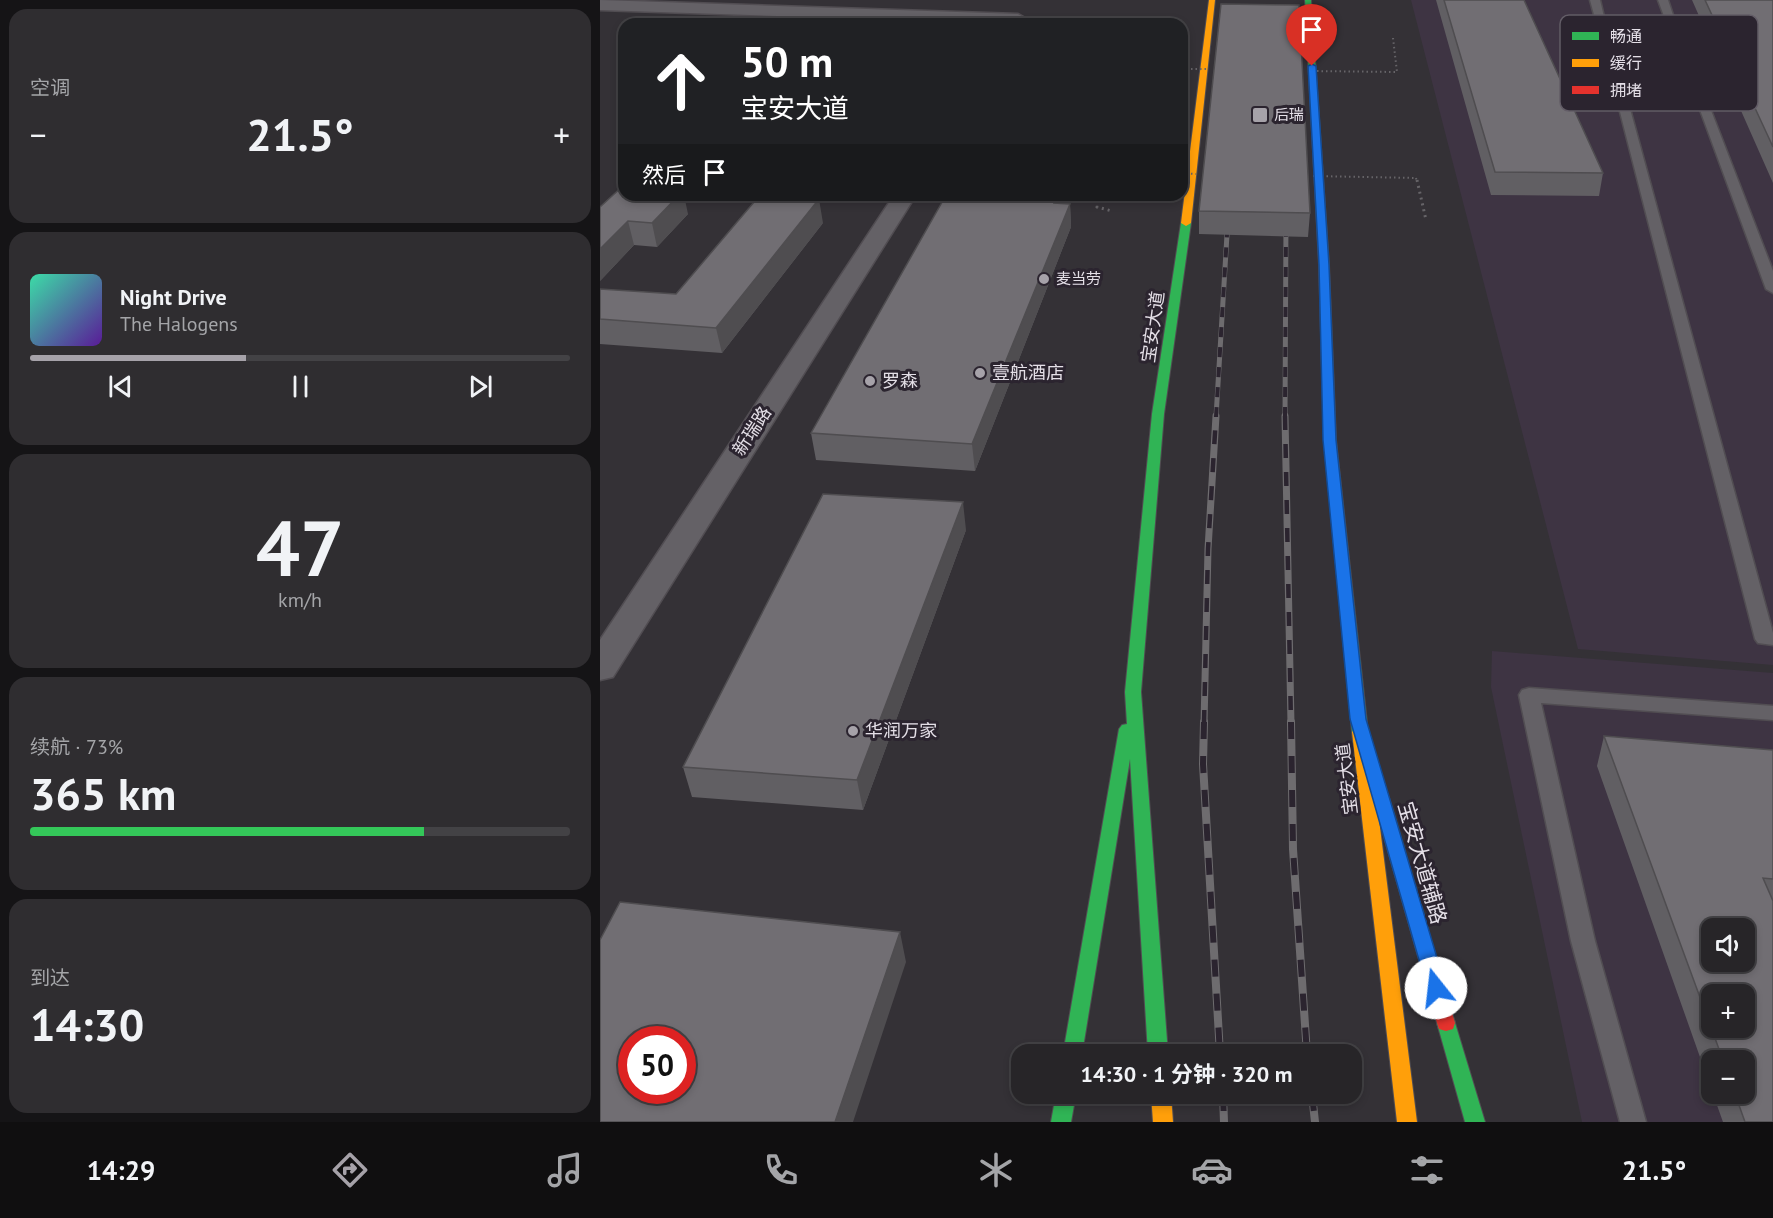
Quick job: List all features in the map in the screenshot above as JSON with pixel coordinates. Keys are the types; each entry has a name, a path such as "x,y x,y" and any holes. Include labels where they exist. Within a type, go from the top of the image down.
{"main road":[{"name":"宝安大道","path":"1157,1044 1133,692 1158,414 1184,243 1212,0"},
{"name":"宝安大道","path":"1308,0 1324,265 1330,440 1358,719 1407,1122"},
{"path":"1074,1044 1133,692"},
{"name":"宝安大道辅路","path":"1358,719 1475,1122"},
{"path":"1061,1122 1064,1104"},
{"path":"1162,1104 1163,1122"}],"street":[{"path":"1019,18 1030,0"},
{"path":"600,5 918,18"},
{"name":"新瑞路","path":"600,668 900,201"}],"lane":[{"path":"1595,0 1599,15"},
{"path":"1663,0 1669,15"},
{"path":"1625,111 1769,639"},
{"path":"1706,111 1773,289"},
{"path":"1633,1122 1583,942 1529,694 1773,713"}],"path":[{"path":"1308,71 1397,72 1393,38"},
{"path":"1188,69 1208,69"},
{"path":"1188,173 1196,174"},
{"path":"1313,176 1416,178 1426,220"},
{"path":"1100,201 1097,207 1112,212"}],"shaded area":[{"path":"1411,0 1773,0 1773,665 1578,649"},
{"path":"1492,651 1773,673 1773,1122 1582,1122 1491,687"}],"building":[{"path":"1444,0 1524,0 1560,79 1560,111 1575,111 1603,173 1495,172"},
{"path":"1705,0 1773,0 1773,147 1756,111 1758,15 1712,15"},
{"name":"后瑞","path":"1221,4 1299,5 1310,213 1199,211"},
{"path":"618,190 618,201 673,201 652,223 628,221 600,249 600,207"},
{"path":"755,201 817,201 716,328 600,319 600,289 676,294"},
{"path":"943,201 1055,201 1054,203 1070,204 972,444 811,433"},
{"path":"823,494 963,502 857,780 683,767"},
{"path":"1604,736 1773,750 1773,879 1763,878 1773,901 1773,1122 1745,1122 1739,1104 1755,1104 1755,1050 1719,1050 1715,1038 1755,1038 1755,984 1701,984 1701,1000"},
{"path":"620,902 900,932 835,1122 600,1122 600,940"}],"railway":[{"path":"1216,417 1228,218"},
{"path":"1285,416 1286,219"},
{"path":"1204,724 1208,549 1216,416"},
{"path":"1285,416 1291,724"},
{"path":"1204,722 1203,764 1219,1044"},
{"path":"1291,722 1293,849 1306,1044"},
{"path":"1223,1104 1224,1122"},
{"path":"1313,1104 1315,1122"}],"traffic: fast":[{"path":"1308,0 1324,265 1330,440 1360,732"},
{"path":"1157,1044 1133,692 1158,414 1186,223"},
{"path":"1074,1044 1127,729"},
{"path":"1446,1023 1475,1122"},
{"path":"1061,1122 1064,1104"}],"traffic: slow":[{"path":"1186,223 1212,0"},
{"path":"1360,732 1407,1122"},
{"path":"1162,1104 1163,1122"}],"traffic: jam":[{"path":"1381,798 1446,1023"}],"place":[{"name":"后瑞","path":"1260,115"},
{"name":"麦当劳","path":"1044,279"},
{"name":"壹航酒店","path":"980,373"},
{"name":"罗森","path":"870,381"},
{"name":"华润万家","path":"853,731"}],"route":[{"path":"1312,66 1324,265 1330,440 1358,719 1436,988"}]}
